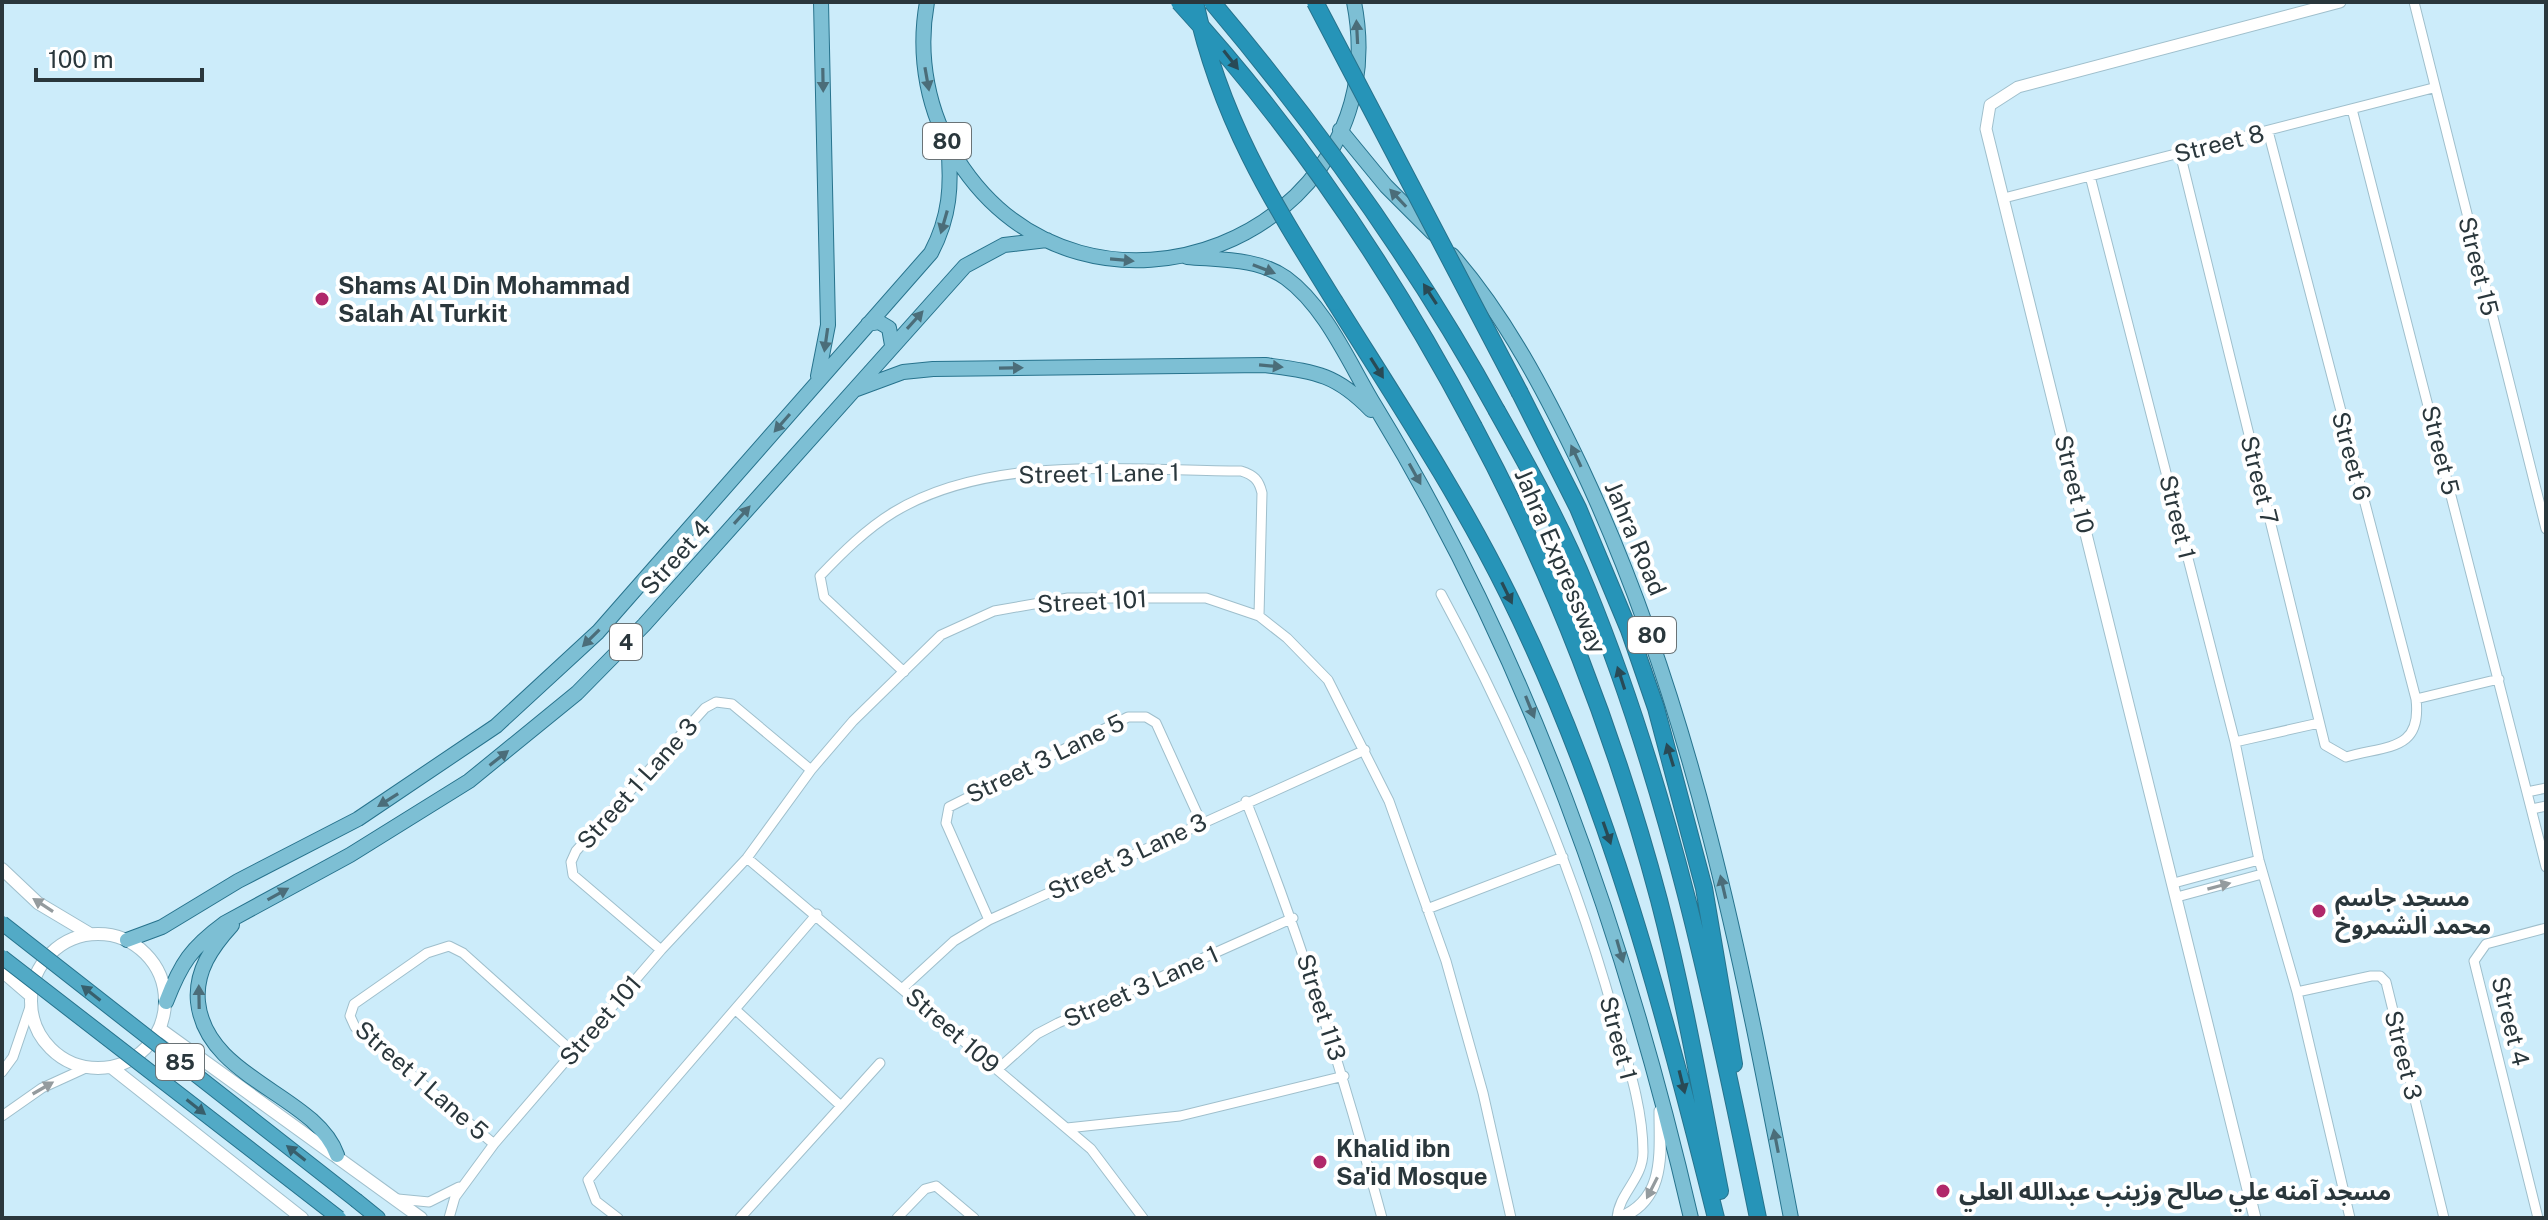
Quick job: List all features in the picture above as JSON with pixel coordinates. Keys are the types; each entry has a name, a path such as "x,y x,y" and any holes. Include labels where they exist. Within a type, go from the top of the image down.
{"highway":[{"name":"Jahra Expressway","path":"1179,2 1222,48 1335,198 1405,304 1509,497 1558,609 1638,828 1671,947 1725,1218"},
{"path":"1195,2 1211,66 1243,149 1465,511 1508,594 1557,703 1624,881 1681,1075 1716,1218"},
{"name":"Jahra Expressway","path":"1212,2 1294,101 1368,201 1438,306 1497,411 1586,585 1615,660 1676,864 1735,1106 1758,1218"},
{"path":"1315,2 1578,508 1629,630 1656,708 1704,888 1733,1040 1735,1106"},
{"name":"85","path":"2,923 378,1218"},
{"name":"85","path":"2,957 339,1218"}],"main road":[{"path":"815,385 828,325 821,2"},
{"name":"80","path":"927,2 925,70 933,108 948,145 990,201 1017,223 1047,240 1102,258 1159,261 1187,257 1236,240 1279,212 1314,175 1340,130 1353,88 1357,56 1354,2"},
{"name":"Jahra Road","path":"1340,130 1476,283 1498,316 1562,427 1623,563 1673,696 1701,792 1791,1218"},
{"name":"Street 4","path":"127,940 162,927 238,881 358,819 496,726 598,632 931,253 944,230 950,199 948,145"},
{"name":"Street 4","path":"166,1002 182,962 201,940 409,821 519,743 577,693 644,625 892,345 974,260 1004,245 1047,240"},
{"name":"80","path":"1187,257 1260,265 1286,278 1320,316 1390,430 1457,549 1512,663 1567,798 1614,932 1660,1086 1691,1218"},
{"path":"868,324 879,322 889,328 892,345"},
{"path":"853,390 889,376 933,369 1265,365 1307,370 1337,380 1390,430"},
{"path":"2,869 38,903 90,934 127,940"},
{"path":"251,909 222,937 204,965 198,996 201,1018 220,1051 322,1130 337,1155"},
{"path":"90,934 62,944 46,958 36,976 31,1000 37,1028 51,1049 72,1063 111,1067 140,1054 160,1029 421,1218"},
{"name":"4","path":"127,940 141,949 158,968 166,1002 160,1029"},
{"path":"2,971 31,1000"},
{"path":"111,1067 302,1218"}],"street":[{"name":"Street 10","path":"2255,1218 1986,129 1990,105 2009,92 2340,2"},
{"name":"Street 15","path":"2414,2 2433,88 2546,529"},
{"name":"Street 8","path":"2004,198 2433,88"},
{"name":"Street 5","path":"2352,109 2546,867"},
{"name":"Street 6","path":"2268,131 2416,699"},
{"name":"Street 7","path":"2180,153 2319,723"},
{"name":"Street 1","path":"2090,176 2235,742 2262,874 2297,992 2350,1218"},
{"name":"Street 1 Lane 1","path":"904,672 824,597 820,576 850,546 892,513 944,490 1024,472 1241,471 1252,474 1260,482 1262,493 1259,616"},
{"name":"Street 1","path":"1441,594 1490,685 1540,796 1592,934 1641,1130 1641,1170 1619,1207 1618,1218"},
{"name":"Street 101","path":"449,1218 455,1197 465,1183 572,1051 747,858 811,770 853,721 941,635 994,611 1054,598 1206,598 1259,616 1287,638 1328,680 1365,750 1389,801 1427,909 1483,1093 1511,1218"},
{"path":"2235,742 2319,723 2325,745 2346,757 2407,740 2415,731 2418,721 2416,699 2499,679"},
{"name":"Street 1 Lane 3","path":"661,950 573,875 571,862 576,851 705,708 716,702 732,704 811,770"},
{"name":"Street 3 Lane 5","path":"989,920 946,823 949,807 1128,717 1140,716 1156,723 1201,822"},
{"name":"Street 3 Lane 3","path":"904,987 954,941 989,920 1246,801 1365,750"},
{"path":"2527,792 2546,788"},
{"name":"Street 113","path":"1246,801 1293,918 1344,1076 1382,1218"},
{"path":"2532,809 2546,806"},
{"path":"1427,909 1563,857"},
{"name":"Street 109","path":"747,858 904,987 1091,1149 1143,1218"},
{"path":"2174,883 2259,860"},
{"path":"2177,897 2262,874"},
{"path":"618,1218 596,1201 588,1180 737,1011 817,914"},
{"name":"Street 3 Lane 1","path":"998,1069 1037,1034 1058,1023 1293,918"},
{"name":"Street 4","path":"2538,1218 2474,961 2486,944 2546,928"},
{"name":"Street 1 Lane 5","path":"494,1144 355,1027 350,1016 354,1004 427,953 449,946 463,953 572,1051"},
{"name":"Street 3","path":"2297,992 2371,976 2380,976 2386,982 2444,1218"},
{"path":"2,1072 13,1057 31,1000"},
{"path":"737,1011 841,1106"},
{"path":"740,1218 880,1063"},
{"path":"2,1116 42,1088 88,1067"},
{"path":"1067,1128 1180,1116 1344,1076"},
{"path":"1618,1218 1642,1205 1656,1186 1661,1147 1660,1086"},
{"name":"Street 101","path":"395,1198 416,1202 438,1200 465,1183"},
{"path":"897,1218 925,1189 936,1186 974,1218"}],"place":[{"name":"Shams Al Din Mohammad Salah Al Turkit","path":"322,299"},
{"name":"مسجد جاسم محمد الشمروخ","path":"2319,911"},
{"name":"Khalid ibn Sa'id Mosque","path":"1320,1162"},
{"name":"مسجد آمنه علي صالح وزينب عبدالله العلي","path":"1943,1191"}]}
